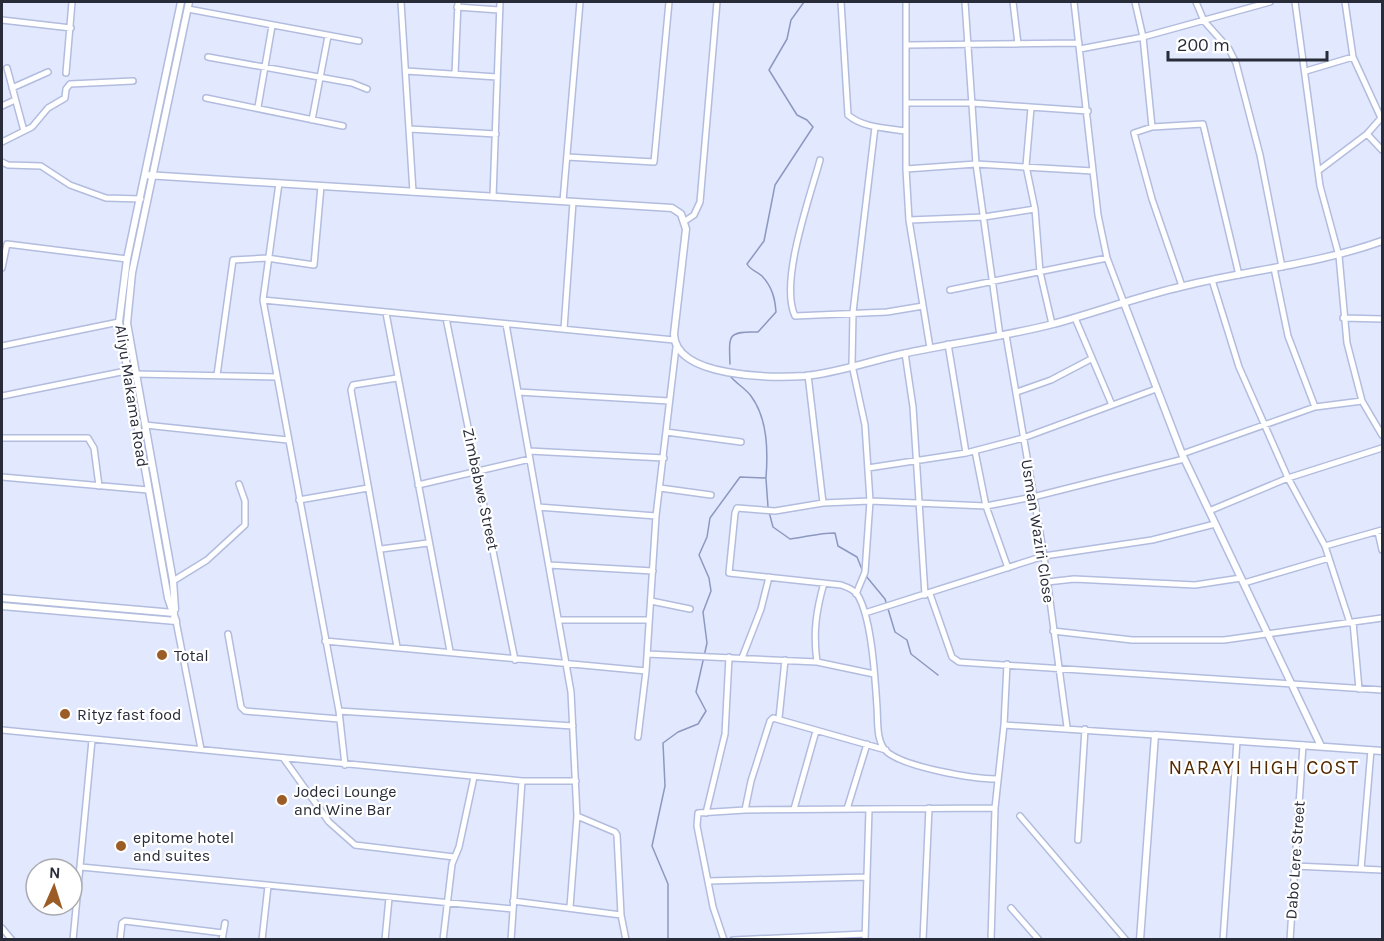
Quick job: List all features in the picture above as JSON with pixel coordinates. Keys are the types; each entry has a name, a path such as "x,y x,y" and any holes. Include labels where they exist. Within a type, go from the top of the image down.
{"street":[{"path":"66,73 72,2"},
{"name":"Aliyu Makama Road","path":"176,621 168,598 119,322 127,259 181,2"},
{"path":"401,2 413,192"},
{"path":"493,197 500,2"},
{"path":"563,201 580,2"},
{"path":"567,157 654,162 669,2"},
{"path":"685,221 694,215 700,202 717,2"},
{"path":"841,2 848,115 854,121 875,127 906,131"},
{"path":"906,2 906,169 909,220 930,348"},
{"name":"Usman Waziri Close","path":"965,2 976,164 1003,335 1017,392 1044,556 1067,727"},
{"path":"1012,2 1018,44"},
{"path":"1074,2 1093,171 1107,258 1183,457 1321,746"},
{"path":"1135,2 1143,37 1152,127"},
{"path":"1196,2 1204,21 1229,49 1236,63 1260,155 1282,267"},
{"path":"906,45 969,42 1079,46 1143,37 1270,2"},
{"path":"1295,2 1318,171 1339,256 1343,318 1362,401 1383,435"},
{"path":"1318,171 1367,134 1382,117 1353,57 1345,2"},
{"path":"454,74 458,4 500,10"},
{"path":"188,5 272,26 359,41"},
{"name":"Aliyu Makama Road","path":"174,613 173,581 127,323 128,301 188,5"},
{"path":"2,20 71,28"},
{"path":"258,107 272,26"},
{"path":"312,120 328,36"},
{"path":"208,57 320,77 367,89"},
{"path":"1306,71 1353,57"},
{"path":"7,68 24,131"},
{"path":"406,71 497,77"},
{"path":"12,88 48,72"},
{"path":"2,142 32,127 48,108 65,98 70,84 132,81"},
{"path":"206,98 343,126"},
{"path":"2,106 15,100"},
{"path":"906,104 972,103 1088,111"},
{"path":"1030,108 1026,166 1035,210 1040,272 1052,324"},
{"path":"1182,286 1152,199 1134,133 1152,127 1203,124 1239,275"},
{"path":"856,594 864,574 870,501 865,425 852,365 853,312 875,127"},
{"path":"410,129 496,134"},
{"path":"1367,134 1383,150"},
{"path":"820,160 798,238 789,295 795,316 801,318 853,312 887,312 923,306"},
{"path":"2,162 8,165 41,166 70,185 106,198 141,199"},
{"path":"906,169 976,164 1093,171"},
{"path":"146,175 672,208 685,221 664,458 656,516 646,671 638,737"},
{"path":"279,183 263,300 339,711 345,765"},
{"path":"217,375 233,260 267,258 314,265 321,186"},
{"path":"564,329 573,202"},
{"path":"909,220 984,217 1035,210"},
{"path":"263,300 564,329 675,344 685,357 718,370 776,377 808,375 948,344 1003,335 1075,318 1182,286 1339,256 1383,241"},
{"path":"2,268 7,244 127,259"},
{"path":"950,290 994,279 1107,258"},
{"path":"1274,268 1288,336 1315,407"},
{"path":"1212,280 1239,367 1263,425 1288,478 1325,546 1351,622 1359,689"},
{"path":"386,313 450,651"},
{"name":"Zimbabwe Street","path":"446,318 515,660"},
{"path":"1075,318 1090,359 1112,405"},
{"path":"1343,318 1383,320"},
{"path":"2,346 119,322"},
{"path":"506,324 567,663 576,781 570,907"},
{"path":"948,344 966,453"},
{"path":"905,353 913,407 927,594 956,662 1383,690"},
{"path":"1017,392 1051,380 1090,359"},
{"path":"2,396 126,371"},
{"path":"135,374 277,377"},
{"path":"808,375 823,503"},
{"path":"397,378 351,387 397,647"},
{"path":"868,468 966,453 1023,438 1156,389"},
{"path":"518,392 669,401"},
{"path":"886,751 880,742 874,674 865,613 856,594 841,585 769,577 733,576 727,570 737,508 775,511 823,503 870,501 986,506 1033,497 1183,457 1315,407 1362,401"},
{"path":"145,425 288,440"},
{"path":"666,432 741,442"},
{"path":"2,438 88,438 94,448 99,486"},
{"path":"1209,511 1288,478 1383,448"},
{"path":"529,451 664,458"},
{"path":"975,451 986,506 1008,568"},
{"path":"418,485 530,459"},
{"path":"2,477 148,489"},
{"path":"173,581 207,560 245,525 245,501 239,484"},
{"path":"299,500 368,488"},
{"path":"660,488 711,495"},
{"path":"538,507 656,516"},
{"path":"865,613 1044,556 1152,540 1215,524"},
{"path":"1325,546 1380,531 1383,550"},
{"path":"381,549 428,543"},
{"path":"1047,582 1074,579 1195,585 1243,581 1329,558"},
{"path":"549,565 653,571"},
{"path":"742,658 761,609 769,577"},
{"path":"817,662 814,637 816,614 824,583"},
{"path":"2,598 174,613"},
{"path":"34,600 34,608"},
{"path":"651,601 690,609"},
{"path":"2,606 176,621 201,750"},
{"path":"1053,631 1132,640 1224,640 1270,636 1383,618"},
{"path":"559,620 649,620"},
{"path":"228,634 241,707 245,711 339,719"},
{"path":"326,641 646,671"},
{"path":"647,654 700,654 714,657 817,662 874,674"},
{"path":"706,813 728,717 729,657"},
{"path":"778,718 785,660"},
{"path":"991,939 995,808 1004,725 1007,664"},
{"path":"339,711 573,726"},
{"path":"746,810 751,781 770,721 778,718 869,745 886,751 896,758 956,775 997,779"},
{"path":"1004,725 1067,727 1383,751"},
{"path":"1078,840 1085,729"},
{"path":"2,730 474,777 522,781 576,781"},
{"path":"794,809 816,730"},
{"path":"1140,939 1155,735"},
{"path":"82,857 92,740"},
{"path":"1223,939 1237,741"},
{"path":"869,745 880,742"},
{"path":"847,809 869,745"},
{"name":"Dabo Lere Street","path":"1290,939 1303,745"},
{"path":"1361,869 1371,750"},
{"path":"284,759 329,822 355,845 454,857"},
{"path":"443,939 454,857 459,847 474,777"},
{"path":"511,939 522,781"},
{"path":"923,939 929,808"},
{"path":"724,939 708,881 697,826 698,813 794,809 995,808"},
{"path":"733,939 865,937 869,809"},
{"path":"576,816 615,832 617,835 621,915 626,939"},
{"path":"1020,816 1126,939"},
{"path":"1295,866 1383,870"},
{"path":"84,867 512,909"},
{"path":"708,881 867,878"},
{"path":"262,939 268,886"},
{"path":"385,939 389,898"},
{"path":"513,901 621,915"},
{"path":"1011,908 1038,939"},
{"path":"73,939 75,917"},
{"path":"120,939 122,923 125,921 223,936 225,923"},
{"path":"2,928 12,939"}],"waterway":[{"path":"730,364 732,337 740,332 758,332 776,312 774,297 768,284 747,264 764,241 775,185 813,127 807,120 797,115 769,70 787,39 791,20 804,2"},
{"path":"668,940 668,884 652,846 665,786 663,743 678,732 698,724 706,711 696,692 707,643 703,612 711,591 709,578 699,555 707,537 710,518 740,477 766,478 767,447 761,415 751,396 731,377"},
{"path":"766,479 768,507"},
{"path":"769,512 773,527 790,539 835,533 838,546 857,557 863,572"},
{"path":"866,576 885,599 895,632 907,640 911,654 938,675"}],"place":[{"name":"Total","path":"162,655"},
{"name":"Rityz fast food","path":"65,714"},
{"name":"Jodeci Lounge and Wine Bar","path":"282,800"},
{"name":"epitome hotel and suites","path":"121,846"}],"district":[{"name":"NARAYI HIGH COST","path":"1264,767"}]}
